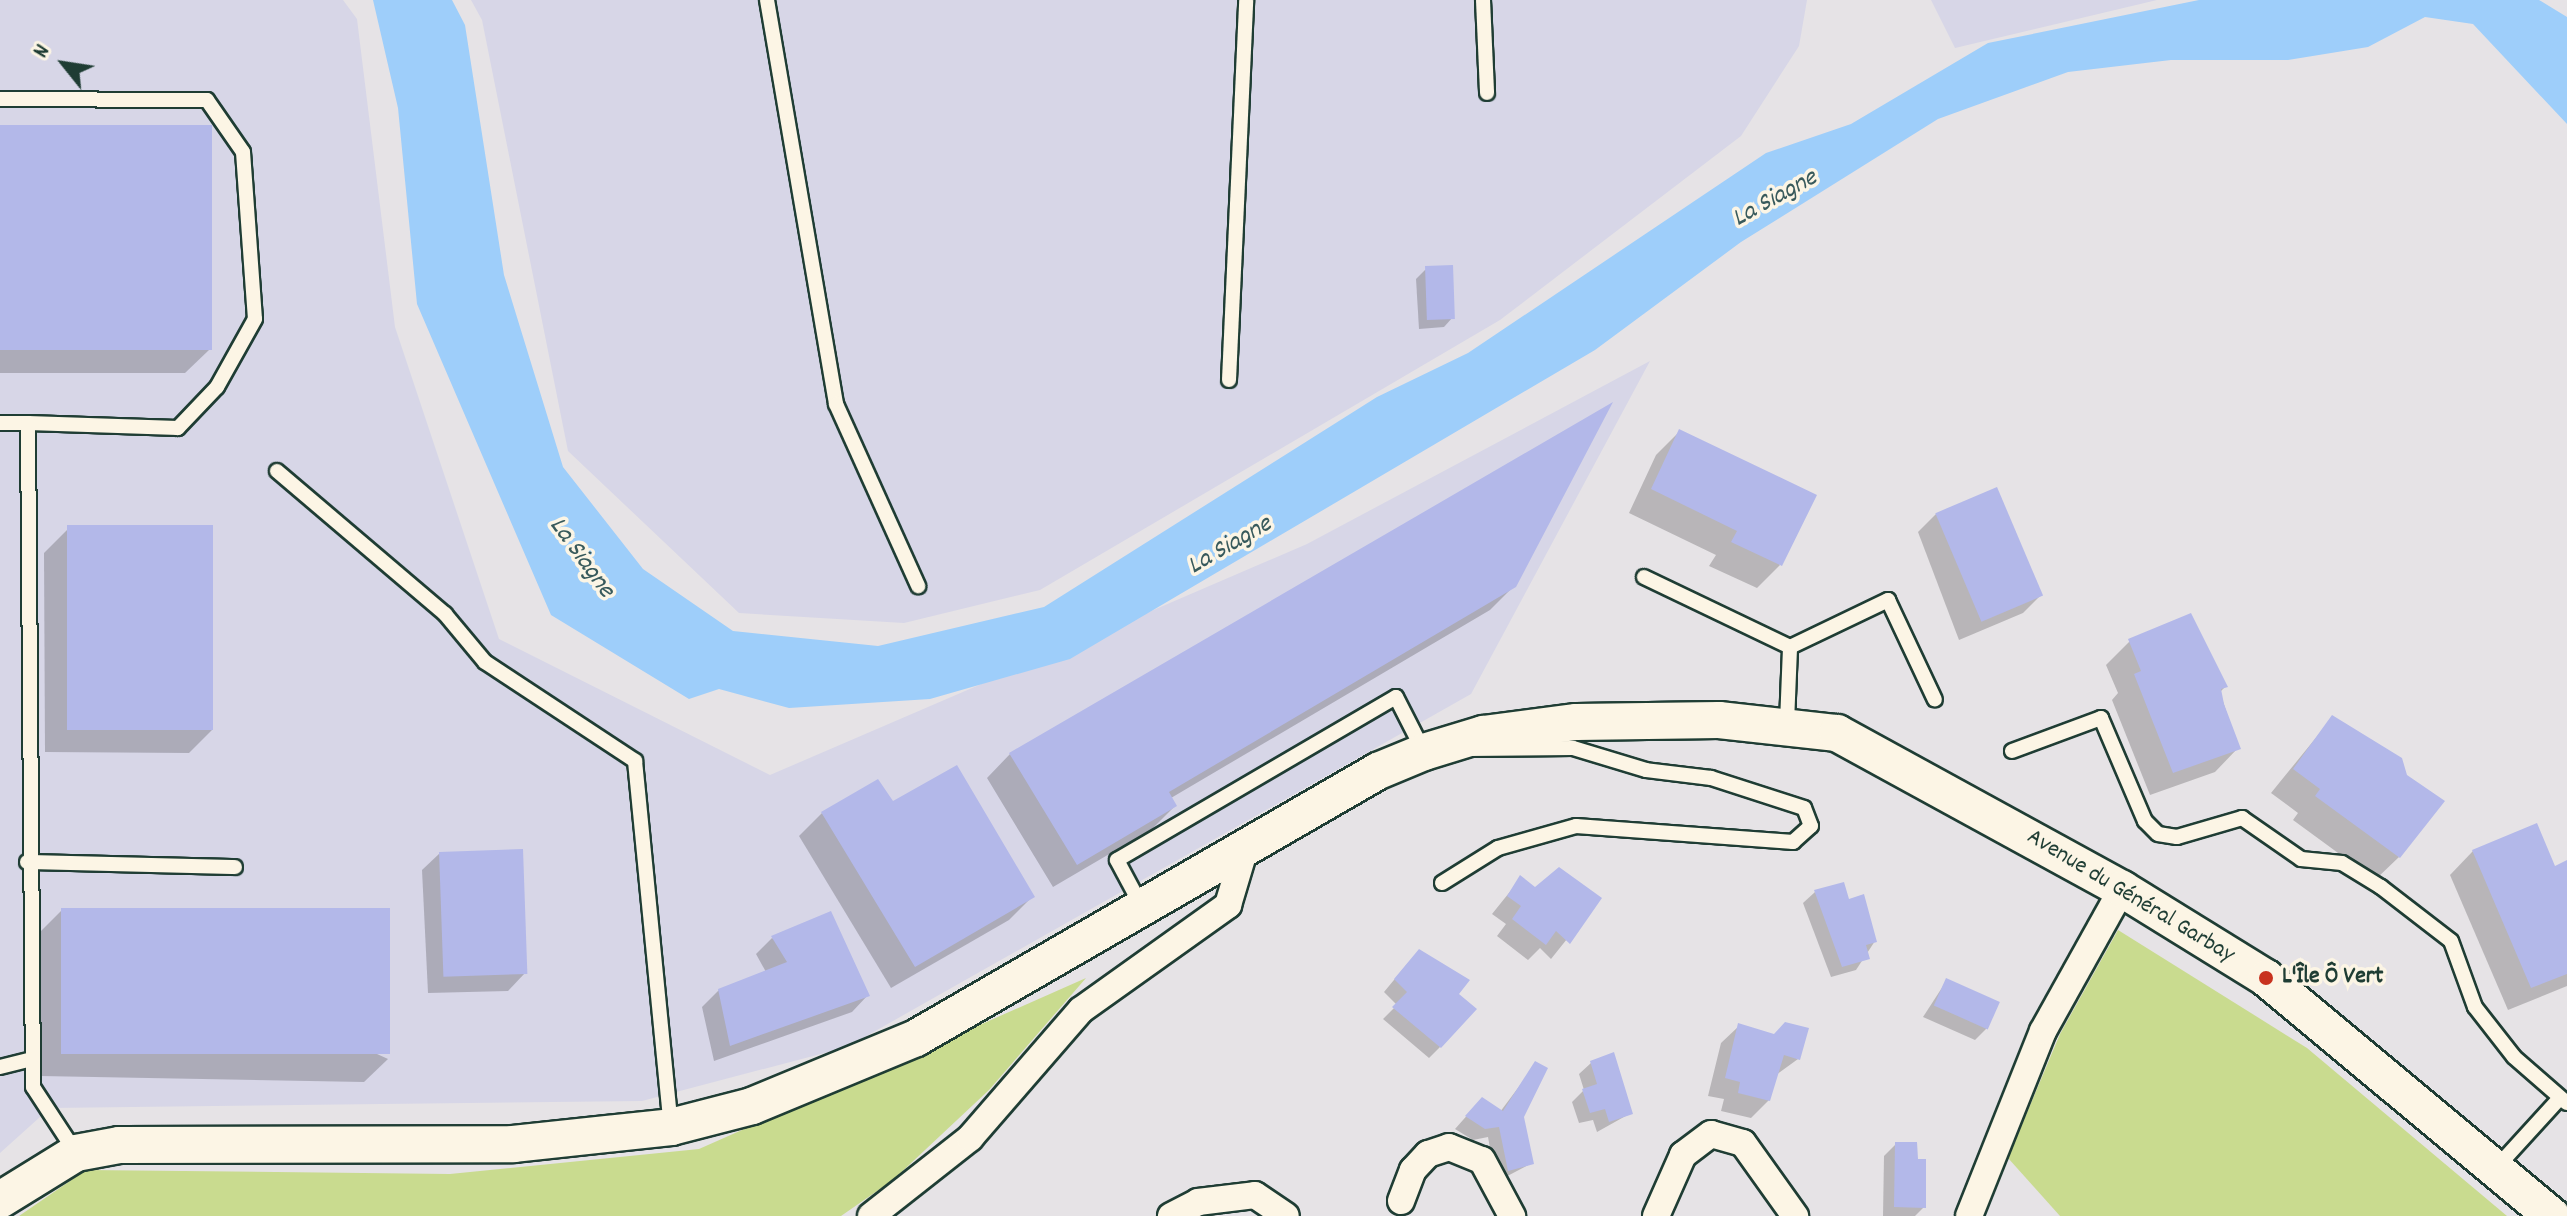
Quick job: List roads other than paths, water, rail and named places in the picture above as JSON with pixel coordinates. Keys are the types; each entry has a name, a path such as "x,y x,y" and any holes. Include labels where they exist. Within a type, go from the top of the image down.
{"main road":[{"name":"Avenue du Général Garbay","path":"76,1153 119,1145 513,1144 671,1127 752,1106 916,1038 1141,905 1436,749 1576,722 1787,723 1837,733 1920,775 2122,889 2266,978 2497,1167 2552,1216"},
{"path":"0,1200 76,1153"}],"street":[{"path":"871,1216 970,1138 1081,1010 1228,905 1245,848"},
{"path":"1969,1216 2043,1031 2122,889"},
{"path":"1656,1216 1683,1155 1711,1134 1743,1143 1795,1216"},
{"path":"1401,1201 1413,1170 1428,1154 1449,1147 1482,1160 1512,1216"},
{"path":"1171,1216 1198,1202 1255,1195 1286,1216"}],"lane":[{"path":"767,0 836,404 918,586"},
{"path":"1229,380 1246,0"},
{"path":"1483,0 1487,93"},
{"path":"0,99 207,100 243,152 255,319 217,387 178,428 0,423"},
{"path":"28,423 27,862 31,1059 33,1087 76,1153"},
{"path":"277,471 445,614 485,662 635,761 671,1127"},
{"path":"1644,577 1790,647"},
{"path":"1790,647 1888,600 1935,700"},
{"path":"1787,723 1790,647"},
{"path":"1141,905 1117,860 1396,697 1436,749 1494,754 1573,748 1646,770 1711,778 1804,808 1811,826 1793,842 1576,826 1498,848 1442,883"},
{"path":"2012,751 2101,718 2145,821 2158,834 2177,837 2242,818 2301,859 2342,863 2381,887 2451,941 2475,1007 2514,1057 2564,1100 2497,1167"},
{"path":"27,862 235,867"},
{"path":"0,1067 31,1059"}],"water":[{"name":"La Siagne","path":"373,0 452,0 465,25 504,275 563,467 643,569 733,631 878,646 1044,607 1377,397 1468,353 1766,153 1851,124 1988,43 2199,0 2539,0 2567,17 2567,124 2473,24 2425,17 2368,47 2288,60 2171,60 2068,72 1938,119 1741,242 1595,350 1070,659 930,699 789,708 719,689 689,699 551,615 417,304 398,108"}],"place":[{"name":"L'Île Ô Vert","path":"2266,978"}]}
